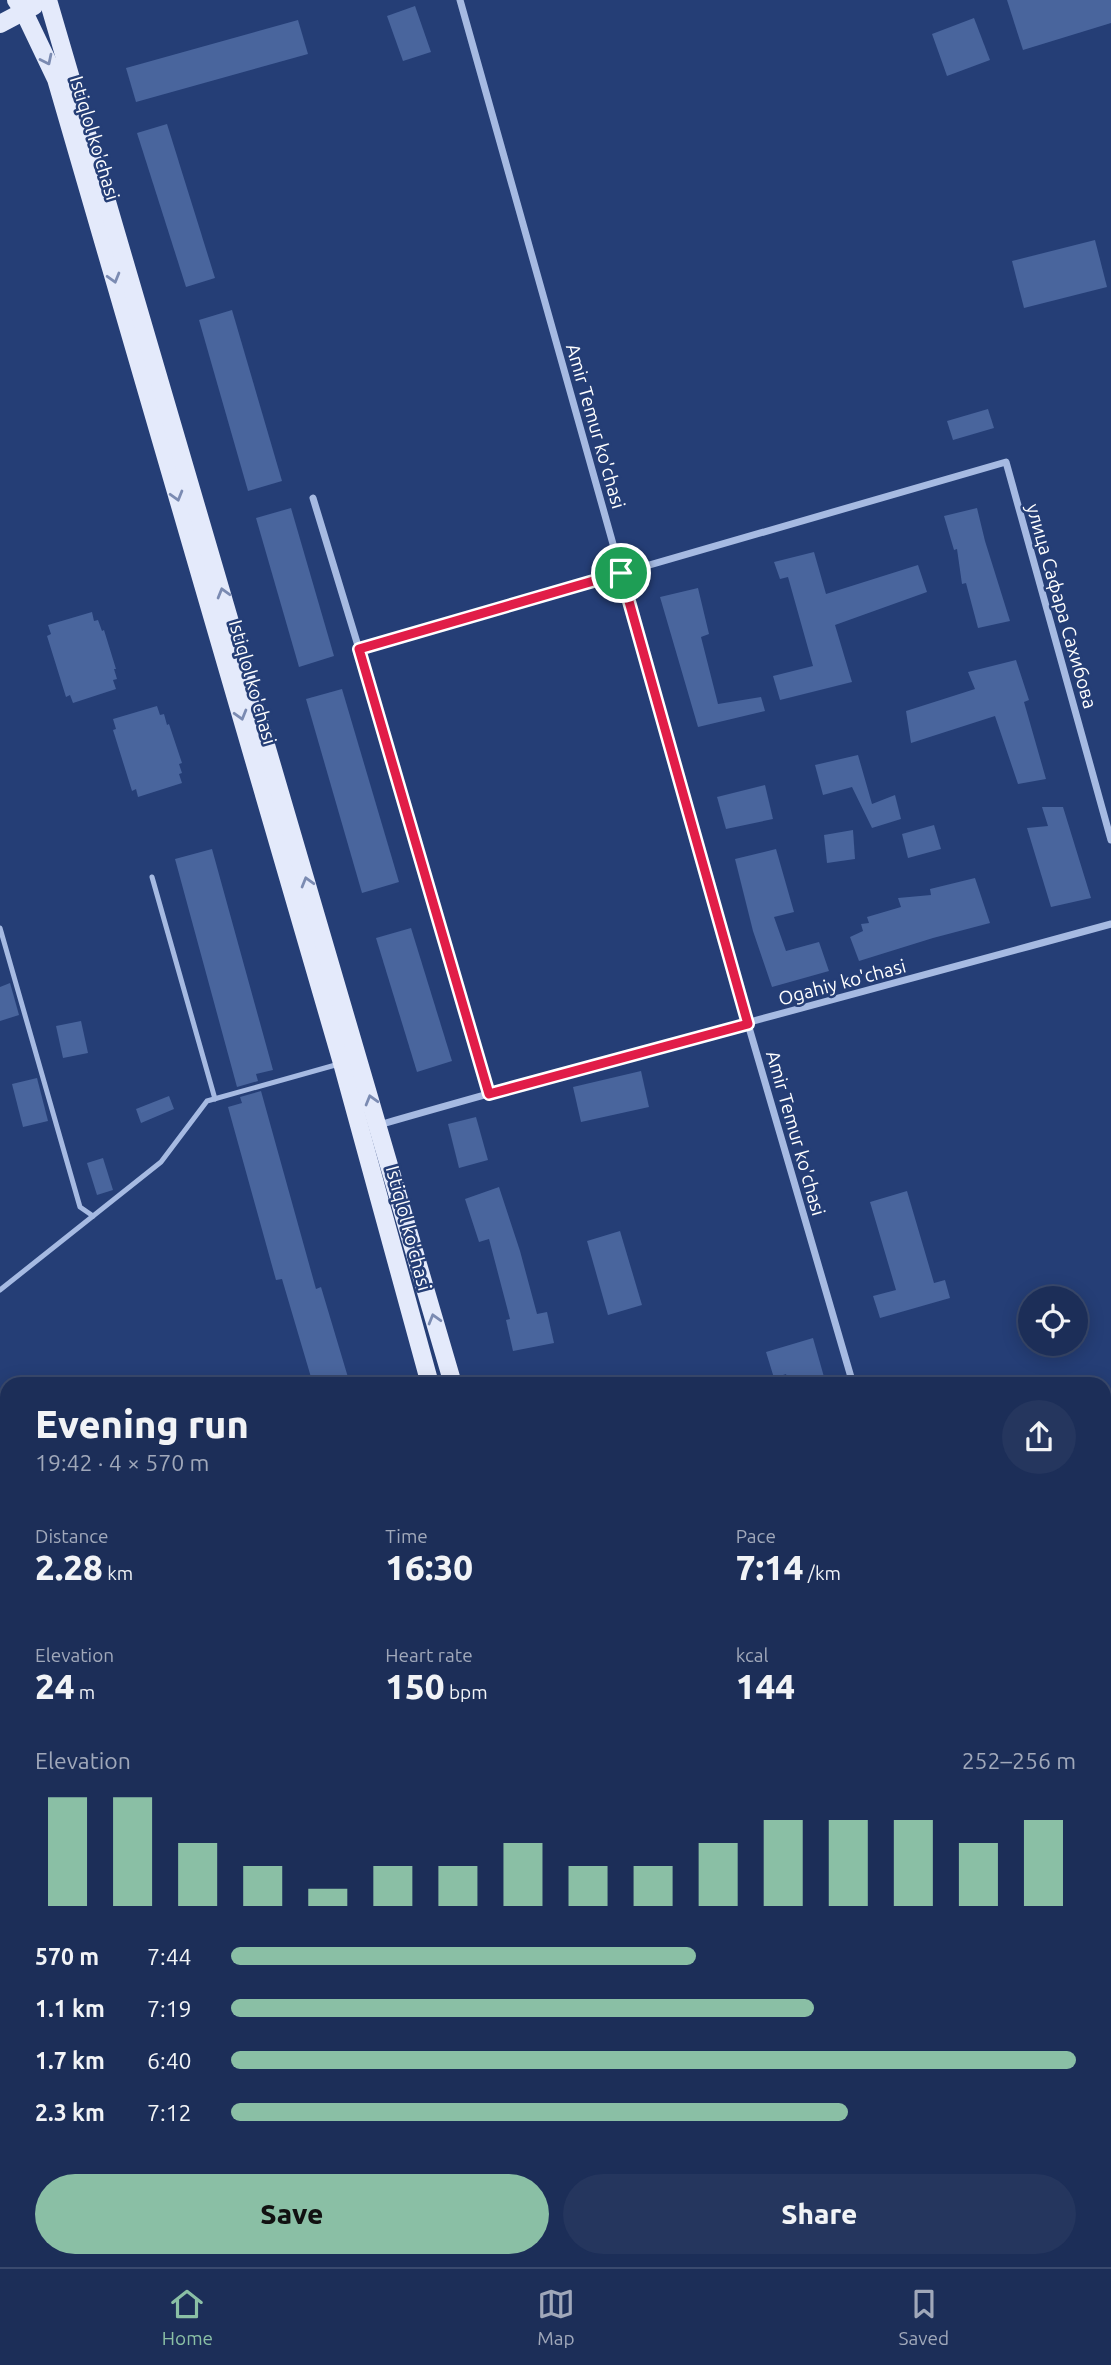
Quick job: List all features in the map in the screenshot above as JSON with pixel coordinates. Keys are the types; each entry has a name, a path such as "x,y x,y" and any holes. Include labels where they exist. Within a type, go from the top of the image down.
{"main road":[{"path":"0,24 20,6 42,0"},
{"name":"Istiqlol ko'chasi","path":"48,0 451,1377"},
{"name":"Istiqlol ko'chasi","path":"20,6 56,79 342,1063 428,1377"}],"street":[{"name":"Amir Temur ko'chasi","path":"460,0 748,1024 851,1377"},
{"name":"улица Сафара Сахибова","path":"621,573 1006,462 1111,840"},
{"path":"313,498 489,1094"},
{"path":"359,649 621,573"},
{"name":"Ogahiy ko'chasi","path":"379,1125 1111,923"}],"lane":[{"path":"152,877 215,1099"},
{"path":"0,928 80,1207 93,1216"},
{"path":"0,1290 161,1162 207,1101 342,1063"}],"building":[{"path":"1007,0 1111,0 1111,23 1023,50"},
{"path":"415,6 431,52 403,61 387,16"},
{"path":"974,18 990,60 947,76 932,34"},
{"path":"298,20 308,54 136,102 126,68"},
{"path":"167,124 215,278 186,287 137,133"},
{"path":"1095,240 1107,287 1024,308 1012,261"},
{"path":"232,310 282,481 248,491 199,320"},
{"path":"988,409 994,428 953,440 947,421"},
{"path":"291,508 334,656 299,667 256,518"},
{"path":"977,508 1010,621 978,628 966,583 962,584 957,549 954,550 944,516"},
{"path":"814,552 826,594 918,565 927,592 835,625 852,682 780,700 773,676 813,666 788,577 780,579 774,562"},
{"path":"698,588 709,634 701,637 718,704 761,697 765,711 698,727 660,597"},
{"path":"92,612 94,621 98,620 102,631 104,630 116,669 117,679 113,680 116,689 73,703 70,695 66,697 47,636 51,634 48,625"},
{"path":"1016,660 1029,700 1024,702 1046,779 1018,784 995,716 911,743 906,711 975,689 968,672"},
{"path":"342,689 399,882 362,893 306,699"},
{"path":"157,706 160,715 164,714 167,725 169,724 182,763 179,764 182,773 179,774 182,783 138,797 136,789 132,791 113,730 116,729 113,719"},
{"path":"858,755 872,804 895,795 901,819 872,828 852,787 823,795 815,765"},
{"path":"765,785 773,819 726,829 717,797"},
{"path":"1042,807 1063,807 1091,898 1051,907 1027,828 1048,826"},
{"path":"934,825 941,849 908,858 902,834"},
{"path":"853,830 855,859 827,863 824,835"},
{"path":"212,849 273,1070 256,1074 258,1081 237,1087 175,859"},
{"path":"776,849 794,912 774,917 786,951 819,942 829,971 772,987 753,931 735,859"},
{"path":"975,878 990,923 859,961 850,937 863,931 861,924 869,923 867,917 901,907 898,898 931,895 930,889"},
{"path":"411,928 452,1061 417,1072 376,938"},
{"path":"10,983 19,1015 0,1021 0,987"},
{"path":"81,1021 88,1053 63,1058 56,1026"},
{"path":"641,1071 649,1107 581,1122 573,1087"},
{"path":"37,1078 48,1121 23,1127 12,1084"},
{"path":"261,1091 316,1289 321,1287 348,1377 311,1377 282,1279 276,1280 228,1107 242,1103 240,1097"},
{"path":"169,1096 174,1109 141,1123 136,1109"},
{"path":"476,1117 488,1160 459,1168 448,1124"},
{"path":"103,1158 113,1190 97,1195 87,1163"},
{"path":"499,1187 537,1314 547,1312 554,1343 513,1351 506,1320 510,1319 489,1239 479,1242 465,1199"},
{"path":"907,1191 934,1283 945,1280 950,1298 880,1318 873,1296 896,1290 870,1202"},
{"path":"620,1231 642,1305 608,1315 587,1241"},
{"path":"813,1338 824,1377 787,1377 786,1374 774,1377 766,1352"}],"route":[{"path":"621,573 748,1024 566,1071 489,1094 359,649 621,573"}]}
